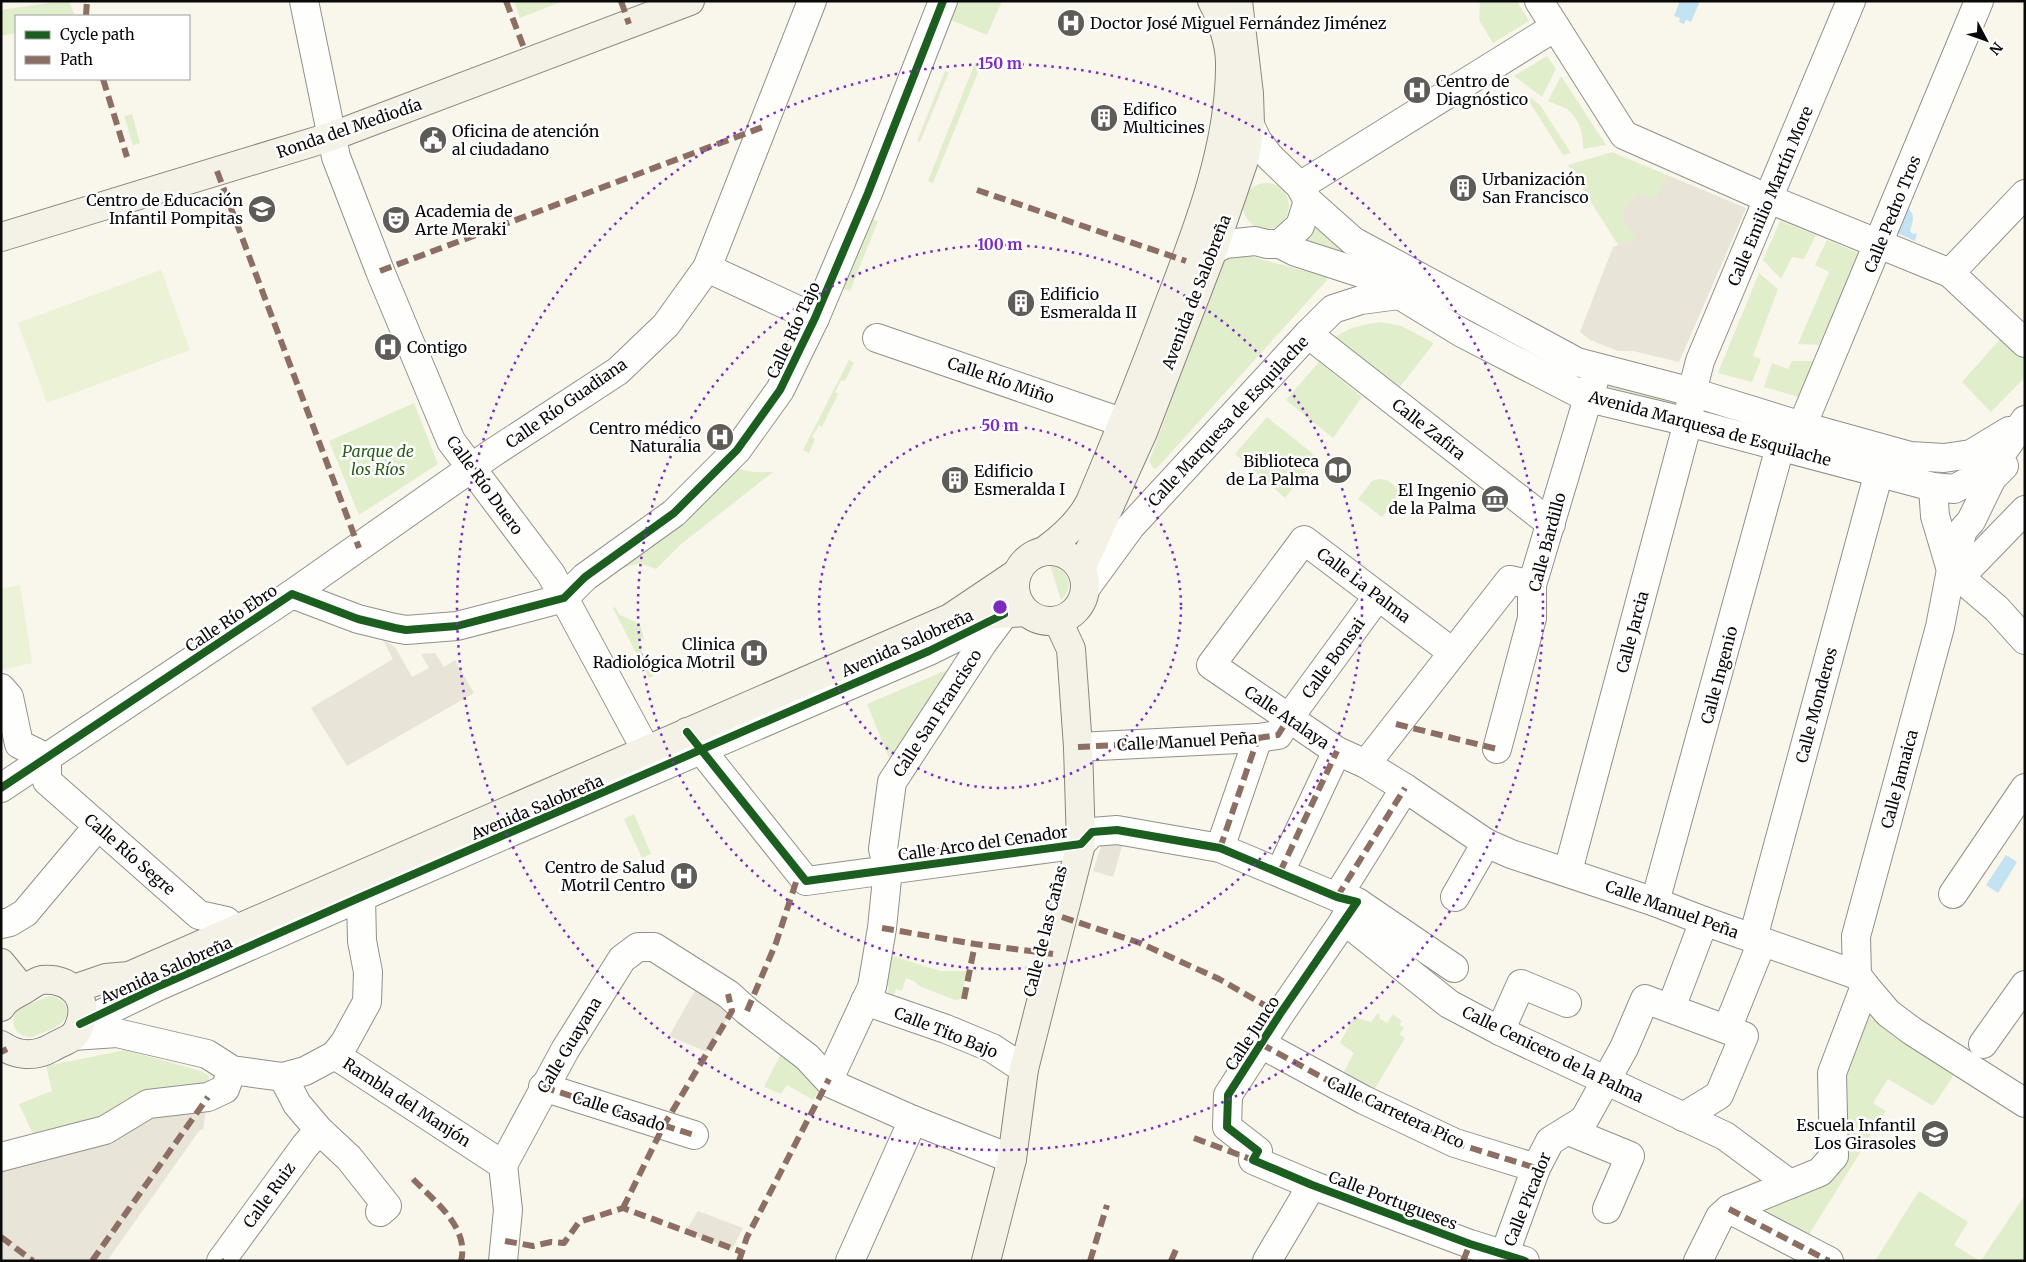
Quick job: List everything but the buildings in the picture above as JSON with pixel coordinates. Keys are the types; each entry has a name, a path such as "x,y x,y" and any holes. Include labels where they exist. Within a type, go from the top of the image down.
{"main road":[{"name":"Ronda del Mediodía","path":"1,237 333,136 690,1"},
{"name":"Avenida de Salobreña","path":"1044,551 1056,542 1084,514 1124,423 1186,261 1215,172 1227,110 1230,61 1220,16 1212,1"},
{"name":"Avenida de Salobreña","path":"1083,579 1213,250 1245,157 1250,125 1249,94 1238,1"},
{"path":"1044,551 1065,555 1074,561 1083,579 1083,598 1075,611 1058,621 1044,621 1015,613 1018,603 1014,583 1017,573 1023,563 1033,555 1044,551"},
{"name":"Avenida Salobreña","path":"74,989 106,978 129,976 646,750 695,741 950,618 1017,573"},
{"name":"Avenida Salobreña","path":"950,618 1015,613"},
{"name":"Calle de las Cañas","path":"990,1260 1012,1159 1024,1069 1081,844 1078,747 1071,649 1058,621"},
{"path":"1,963 23,990"},
{"name":"Avenida Salobreña","path":"79,1026 129,976"},
{"path":"1,1007 7,998 40,980 62,982 74,989 82,1000 84,1012 79,1026 44,1052 25,1055 3,1049"}],"street":[{"name":"Calle Río Duero","path":"304,1 336,157 451,442 551,574 646,750"},
{"name":"Calle Río Guadiana","path":"292,594 470,469 618,371 666,325 706,268 812,1"},
{"name":"Calle Río Tajo","path":"564,598 585,577 674,513 737,450 780,390 815,318 868,193 943,1"},
{"path":"1539,1 1624,135 1769,199 1950,273 2025,343"},
{"name":"Calle Emilio Martín More","path":"1692,392 1700,360 1851,1"},
{"name":"Calle Pedro Tros","path":"1802,426 1880,244 1979,1"},
{"path":"1267,242 1300,226 1304,193 1554,27"},
{"path":"1228,92 1237,116 1230,164 1233,193"},
{"name":"Avenida Marquesa de Esquilache","path":"1250,125 1257,140 1269,156 1304,193 1359,245 1577,362 1692,392 1802,426 1910,456 1944,458 1971,454 2024,420"},
{"name":"Avenida Marquesa de Esquilache","path":"1233,193 1233,215 1241,228 1267,242 1367,275 1462,332 1588,398 1688,422 1933,487 1954,489 1973,479 1998,457 2024,420"},
{"path":"1950,273 2025,194"},
{"name":"Avenida Marquesa de Esquilache","path":"1213,250 1225,244 1267,242"},
{"path":"706,268 815,318"},
{"name":"Calle Marquesa de Esquilache","path":"1083,579 1308,334 1333,310 1361,300 1399,295"},
{"name":"Calle Zafira","path":"1308,334 1551,524"},
{"name":"Calle Río Miño","path":"877,338 1124,423"},
{"name":"Calle Bardillo","path":"1497,749 1532,618 1532,585 1588,398 1600,367"},
{"name":"Calle Jarcia","path":"1568,871 1688,422 1692,392"},
{"name":"Calle Jamaica","path":"1861,980 1856,936 1955,574 1963,530 1971,521 1992,478 2025,446"},
{"name":"Calle Ingenio","path":"1656,902 1780,447"},
{"name":"Calle Monderos","path":"1727,1029 1757,940 1879,472"},
{"name":"Calle Jamaica","path":"1933,487 1935,516 1955,574"},
{"path":"2025,510 1955,574 1997,609 2025,640"},
{"name":"Calle La Palma","path":"1211,665 1304,540 1452,652"},
{"path":"1366,764 1510,580 1532,585"},
{"name":"Calle Río Ebro","path":"1,788 292,594 358,619 406,630 457,626 564,598"},
{"name":"Calle Bonsai","path":"1288,719 1378,596"},
{"name":"Avenida Salobreña","path":"79,1026 159,986 361,897 695,741 750,728 1015,613"},
{"name":"Calle San Francisco","path":"829,1079 872,987 882,928 888,869 883,849 892,782 982,644 1015,613"},
{"name":"Calle Atalaya","path":"1211,665 1288,719 1338,751 1366,764"},
{"path":"1,688 9,697 19,744 46,758"},
{"name":"Calle Manuel Peña","path":"1078,747 1278,736 1288,719"},
{"path":"1220,848 1258,738"},
{"name":"Calle Arco del Cenador","path":"695,741 806,881 1081,844"},
{"path":"1280,872 1338,751"},
{"name":"Calle Río Segre","path":"46,758 47,781 199,915 226,921 236,930"},
{"name":"Calle Manuel Peña","path":"1366,764 1486,842 1511,854 1568,871 1656,902 1861,980"},
{"name":"Calle Junco","path":"1253,1160 1258,1151 1227,1127 1228,1095 1346,907 1405,788"},
{"path":"1953,894 2025,788"},
{"path":"1,924 10,922 25,913 98,826"},
{"name":"Calle Cenicero de la Palma","path":"1081,844 1092,832 1117,830 1220,848 1280,872 1454,968"},
{"path":"1455,897 1486,842"},
{"path":"335,1055 345,1042 367,1002 368,972 362,941 361,897 378,867"},
{"name":"Calle Cenicero de la Palma","path":"1346,907 1449,1004 1500,1031 1725,1136 1790,1184"},
{"path":"1683,1117 1719,1095 1744,1036 1671,1008 1704,921"},
{"name":"Calle Guayana","path":"503,1165 543,1087 565,1050 622,959 638,947 654,947 728,994 747,1012 807,1057 829,1079"},
{"path":"1861,980 1888,1013 1912,1032 2025,1103"},
{"path":"1698,1261 1720,1217 1729,1209 1820,1172 1834,1156 1832,1073 1861,980"},
{"path":"1500,1031 1521,984 1567,1003"},
{"path":"1983,1044 2025,985"},
{"name":"Calle Picador","path":"1515,1257 1536,1168 1550,1141 1584,1120 1624,1048 1645,999 1671,1008"},
{"name":"Calle Tito Bajo","path":"865,1001 946,1029 992,1048 1024,1069"},
{"name":"Rambla del Manjón","path":"79,1026 207,1054 232,1070 283,1077 305,1071 335,1055 503,1165"},
{"name":"Calle Carretera Pico","path":"1261,1044 1364,1100 1455,1143 1536,1168"},
{"path":"1,1157 105,1130 148,1104 208,1098 225,1089 232,1070"},
{"path":"283,1077 297,1104 319,1130 349,1158 387,1206 380,1212"},
{"path":"829,1079 832,1084 913,1120 1012,1159"},
{"name":"Calle Casado","path":"543,1087 694,1135"},
{"path":"850,1261 913,1120"},
{"name":"Calle Ruiz","path":"221,1261 305,1146 319,1130"},
{"path":"1569,1131 1630,1156 1608,1209"},
{"name":"Calle Portugueses","path":"1253,1160 1470,1244 1515,1257"},
{"path":"503,1165 508,1210 503,1261"},
{"path":"1266,1261 1312,1184"},
{"path":"1729,1209 1829,1261"}],"green space":[{"path":"69,1 74,14 15,15 15,33 1,36 1,10"},
{"path":"514,1 563,1 520,18"},
{"path":"956,1 1002,1 987,35 949,19"},
{"path":"1480,1 1517,1 1529,21 1493,43 1479,20"},
{"path":"1547,56 1556,69 1542,97 1514,76"},
{"path":"975,63 981,65 933,183 928,181"},
{"path":"945,71 949,72 920,142 917,141"},
{"path":"1561,76 1606,145 1583,149 1582,133 1575,117 1567,109 1548,101"},
{"path":"1523,92 1540,105 1571,153 1563,155"},
{"path":"132,114 140,143 133,145 124,116"},
{"path":"1612,152 1667,175 1656,200 1622,219 1637,238 1618,245 1568,165"},
{"path":"1261,183 1271,183 1285,193 1289,206 1285,219 1279,225 1271,229 1261,229 1247,219 1243,211 1243,201 1253,187"},
{"path":"871,219 878,221 850,291 843,288"},
{"path":"1780,221 1816,235 1804,259 1792,257 1781,279 1763,260"},
{"path":"1317,222 1465,313 1461,319 1303,242 1312,234"},
{"path":"1827,240 1861,254 1825,345 1798,344 1829,272 1815,265"},
{"path":"1242,254 1327,277 1327,280 1157,468 1154,469 1149,462 1224,258"},
{"path":"161,270 190,350 47,403 18,323"},
{"path":"1759,273 1778,289 1753,356 1761,359 1752,382 1718,373"},
{"path":"1381,322 1401,326 1434,343 1396,392 1330,341 1354,328"},
{"path":"2002,337 2025,358 2025,377 1991,412 1962,382"},
{"path":"849,360 854,363 845,381 841,380 835,392 838,394 822,427 819,425 812,437 815,439 809,453 803,450"},
{"path":"1792,361 1817,361 1802,398 1764,387 1772,363 1788,369"},
{"path":"1319,362 1362,397 1333,438 1286,400"},
{"path":"1608,380 1682,400 1679,412 1605,392"},
{"name":"Parque de los Ríos","path":"414,403 438,464 359,515 329,441"},
{"path":"1267,417 1317,457 1285,498 1235,454"},
{"path":"738,469 755,472 773,472 680,545 656,569 639,563 620,569 669,535 696,512"},
{"path":"1379,479 1387,480 1402,492 1382,517 1358,499 1372,481"},
{"path":"1050,565 1057,567 1068,579 1068,589 1061,600"},
{"path":"20,585 32,663 1,670 1,589"},
{"path":"615,607 620,615 640,624 644,638 638,640 644,658 648,657 653,676 649,678 613,608"},
{"path":"947,671 948,673 892,765 867,704"},
{"path":"634,814 651,854 642,858 624,819"},
{"path":"887,954 940,971 967,971 961,999 955,1000 919,986 914,981 906,978 902,991 896,989 893,998 887,996 889,987 879,981"},
{"path":"49,996 59,999 66,1006 67,1010 64,1020 54,1028 35,1036 30,1037 20,1034 13,1022 17,1012"},
{"path":"1378,1013 1380,1015 1379,1018 1387,1023 1393,1014 1402,1021 1400,1025 1404,1028 1400,1034 1405,1038 1371,1095 1340,1079 1354,1053 1340,1043 1354,1017 1371,1022"},
{"path":"1868,1013 1893,1036 1954,1075 1933,1106 1888,1079 1873,1103 1886,1111 1805,1241 1756,1209 1824,1180 1843,1076"},
{"path":"125,1050 201,1071 209,1076 208,1086 37,1143 19,1104 52,1091 46,1066"},
{"path":"783,1050 823,1083 813,1100 787,1085 781,1094 764,1087"},
{"path":"1919,1191 1968,1222 1954,1245 1980,1261 1875,1261"},
{"path":"2025,1195 2025,1261 1981,1261 1986,1253"}],"shaded area":[{"path":"1667,175 1746,208 1679,362 1633,351 1618,351 1590,340 1580,332 1613,247 1636,238 1622,219 1625,206 1639,193 1656,199"},
{"path":"383,640 395,647 412,677 429,668 421,654 435,653 444,667 455,660 474,693 347,766 311,708 393,659"},
{"path":"1105,834 1124,840 1113,877 1093,871"},
{"path":"697,987 732,1011 707,1052 669,1036"},
{"path":"208,1097 203,1129 199,1131 107,1261 1,1261 1,1157"},
{"path":"698,1211 743,1228 732,1249 685,1232"}],"water":[{"path":"1680,1 1700,1 1691,22 1686,20 1684,24 1679,22 1680,18 1674,16"},
{"path":"1907,208 1913,215 1910,231 1913,234 1917,233 1915,241 1897,233"},
{"path":"2006,855 2017,862 1998,893 1986,885"}],"marked path":[{"path":"86,15 87,1"},
{"path":"506,1 524,48"},
{"path":"621,1 629,24"},
{"path":"103,80 127,157"},
{"path":"380,271 763,127"},
{"path":"217,171 359,548"},
{"path":"977,190 1186,261"},
{"path":"1078,747 1258,738 1278,735 1288,719"},
{"path":"1396,724 1497,749"},
{"path":"1220,848 1258,738"},
{"path":"1280,872 1337,751"},
{"path":"1337,897 1405,788"},
{"path":"747,1011 776,943 799,873"},
{"path":"1062,917 1140,943 1219,979 1280,1014"},
{"path":"882,928 975,944 1053,954"},
{"path":"964,999 975,944"},
{"path":"623,1208 664,1125 732,1011 728,994"},
{"path":"1261,1044 1364,1100 1455,1143 1536,1168"},
{"path":"1,1052 7,1049"},
{"path":"739,1261 747,1237 829,1079"},
{"path":"543,1087 694,1135"},
{"path":"92,1261 208,1097"},
{"path":"1194,1138 1253,1160 1255,1158"},
{"path":"413,1179 448,1215 455,1226 460,1237 461,1261"},
{"path":"1090,1261 1107,1205"},
{"path":"505,1241 533,1246 551,1242 564,1243 579,1222 623,1208 742,1252"},
{"path":"1729,1209 1829,1261"},
{"path":"1,1237 33,1261"},
{"path":"1463,1261 1470,1244"},
{"path":"1171,1261 1178,1245"}],"cycle path":[{"path":"1,788 292,594 358,619 395,628 406,630 457,626 564,598 585,577 674,513 737,450 780,390 815,318 868,193 943,1"},
{"path":"80,1024 159,986 361,897 929,651 1004,614"},
{"path":"687,732 806,881 1081,844 1092,832 1117,830 1220,848 1337,897 1357,902 1280,1014 1228,1095 1227,1127 1258,1151 1253,1160 1312,1185 1470,1244 1525,1261"}],"place":[{"name":"Doctor José Miguel Fernández Jiménez","path":"1071,23"},
{"name":"Centro de Diagnóstico","path":"1417,90"},
{"name":"Edifico Multicines","path":"1104,118"},
{"name":"Oficina de atención al ciudadano","path":"433,140"},
{"name":"Urbanización San Francisco","path":"1463,188"},
{"name":"Centro de Educación Infantil Pompitas","path":"262,209"},
{"name":"Academia de Arte Meraki","path":"396,220"},
{"name":"Edificio Esmeralda II","path":"1021,303"},
{"name":"Contigo","path":"388,347"},
{"name":"Centro médico Naturalia","path":"720,437"},
{"name":"Biblioteca de La Palma","path":"1338,470"},
{"name":"Edificio Esmeralda I","path":"955,480"},
{"name":"El Ingenio de la Palma","path":"1495,499"},
{"name":"Clinica Radiológica Motril","path":"754,653"},
{"name":"Centro de Salud Motril Centro","path":"684,876"},
{"name":"Escuela Infantil Los Girasoles","path":"1935,1134"}]}
